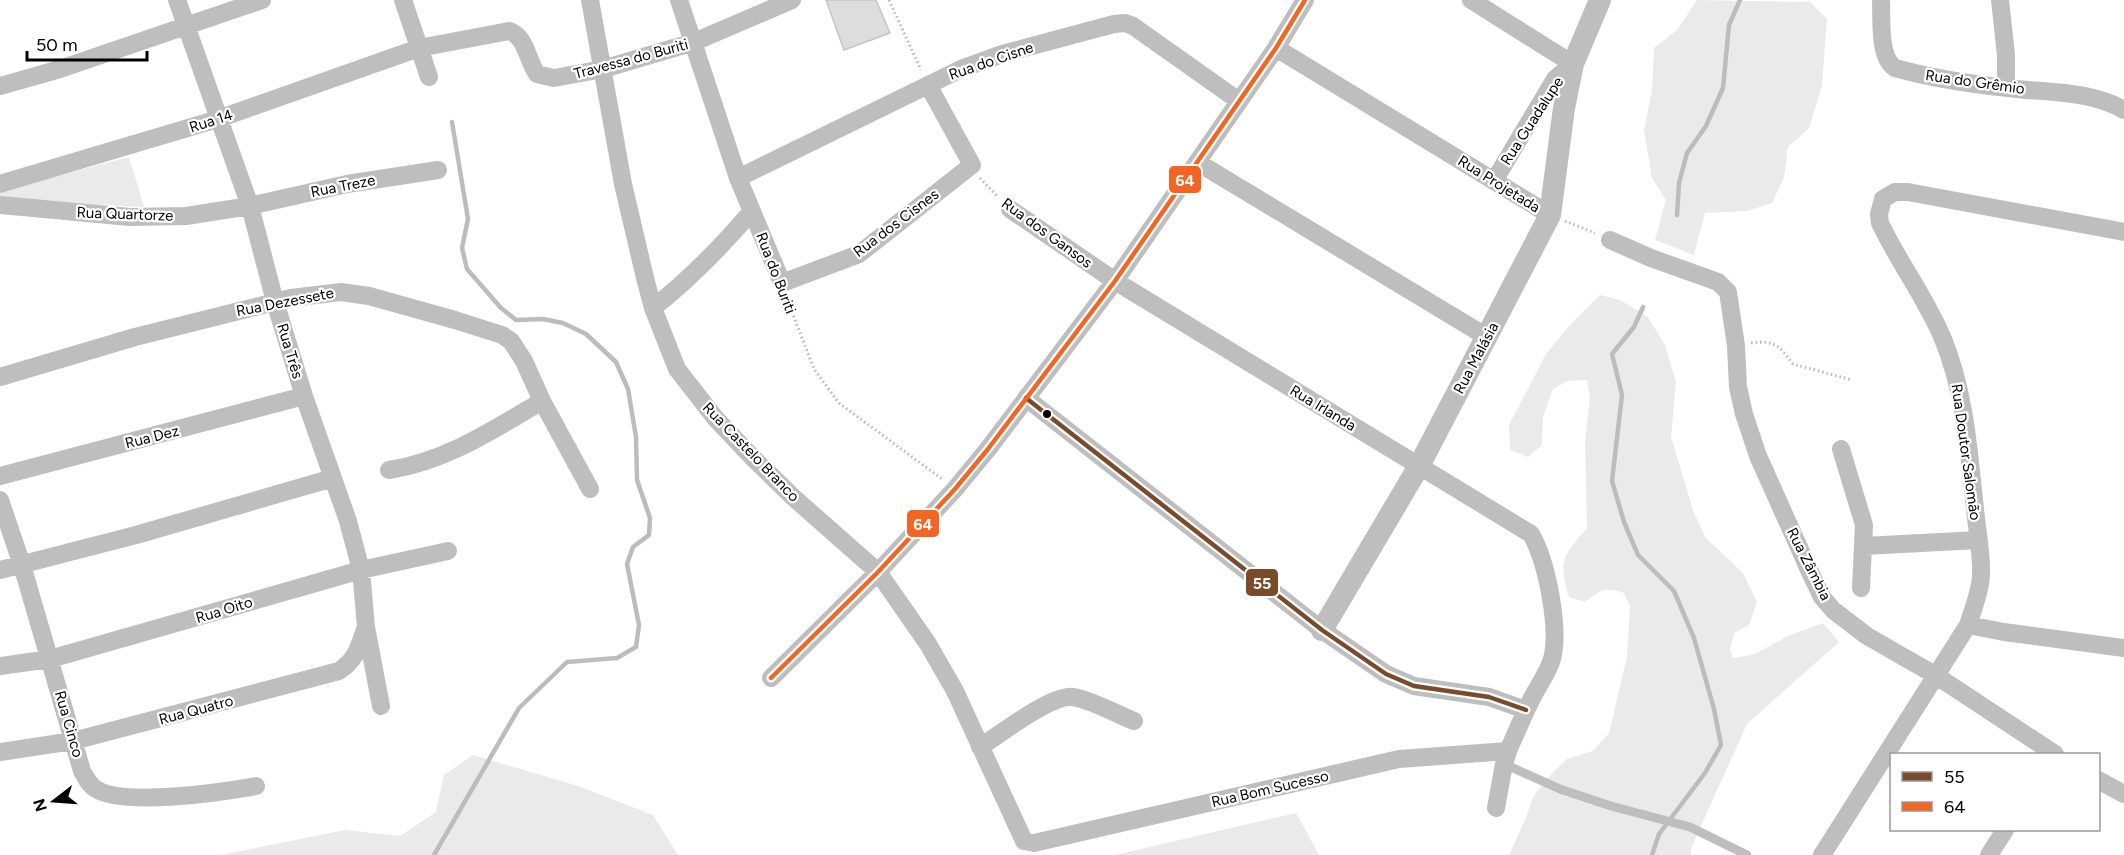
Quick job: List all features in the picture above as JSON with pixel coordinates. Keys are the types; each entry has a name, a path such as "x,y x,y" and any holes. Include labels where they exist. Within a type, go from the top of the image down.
{"street":[{"name":"Rua Três","path":"177,0 250,207 274,302 348,521 361,570 366,627 381,706"},
{"path":"0,86 60,69 262,0"},
{"path":"403,0 429,77"},
{"name":"Rua Castelo Branco","path":"590,0 623,184 653,308 677,369 693,392 739,443 793,497 878,572 928,644 955,690 1021,837 1027,843 1034,843"},
{"name":"Rua do Buriti","path":"679,0 738,178 782,283"},
{"name":"Travessa do Buriti","path":"419,48 509,31 516,33 522,41 537,75 554,78 603,69 694,42 792,0"},
{"path":"771,678 878,572 955,489 988,449 1115,281 1276,48 1305,0"},
{"path":"1471,0 1573,64"},
{"name":"Rua Malásia","path":"1322,630 1419,466 1550,215 1564,108 1573,64 1600,0"},
{"name":"Rua do Grêmio","path":"1881,0 1883,40 1890,65 1905,71 2006,88 2082,95 2124,110"},
{"path":"2000,0 2006,55 2006,88"},
{"name":"Rua do Cisne","path":"738,178 961,69 1002,54 1114,24 1125,23 1145,34 1180,62 1239,101"},
{"name":"Rua 14","path":"0,184 218,119 419,48"},
{"name":"Rua Projetada","path":"1276,48 1550,215"},
{"name":"Rua Guadalupe","path":"1494,181 1555,80 1573,64"},
{"name":"Rua dos Cisnes","path":"782,283 859,254 972,165 928,85"},
{"path":"1197,162 1487,337"},
{"name":"Rua Treze","path":"250,207 347,184 438,170"},
{"name":"Rua Doutor Salomão","path":"1822,855 1968,624 1977,600 1981,576 1964,424 1955,378 1944,342 1931,313 1880,223 1879,214 1883,199 1895,192 1908,192 2124,232"},
{"name":"Rua Quartorze","path":"0,205 130,217 186,216 250,207"},
{"name":"Rua dos Gansos","path":"1010,209 1115,281"},
{"path":"653,308 681,286 710,258 751,212"},
{"name":"Rua Zâmbia","path":"1610,240 1651,258 1718,282 1725,288 1730,298 1736,345 1737,387 1744,414 1758,456 1822,597 1848,622 1935,675 2052,753"},
{"name":"Rua Irlanda","path":"1115,281 1531,534 1538,546 1546,570 1554,644 1551,661 1526,710"},
{"name":"Rua Dezessete","path":"0,377 135,337 274,302 313,294 341,292 407,305 502,335 518,350 542,401 591,489"},
{"name":"Rua Dez","path":"0,476 304,396"},
{"path":"1026,398 1322,630 1386,674 1414,686 1489,697 1526,710 1506,757 1496,808"},
{"path":"389,470 405,468 457,450 542,401"},
{"path":"1841,449 1864,525 1861,588"},
{"path":"0,570 22,566 333,478"},
{"name":"Rua Cinco","path":"0,500 22,566 82,771 88,782 100,791 120,796 164,797 256,786"},
{"path":"1864,546 1978,540"},
{"name":"Rua Oito","path":"0,666 50,659 361,570 448,551"},
{"path":"1968,624 2004,632 2124,648"},
{"name":"Rua Quatro","path":"0,752 73,741 339,671 356,657 366,627"},
{"path":"980,747 1053,701 1066,697 1081,699 1134,721"},
{"name":"Rua Bom Sucesso","path":"1034,843 1399,759 1506,757"},
{"path":"2100,781 2124,794"},
{"path":"1989,855 2004,831"}],"lane":[{"path":"1506,757 1560,789 1611,806 1680,824 1747,855"}],"path":[{"path":"889,0 928,85"},
{"name":"Rua dos Gansos","path":"982,183 1010,209"},
{"name":"Rua Projetada","path":"1550,215 1610,240"},
{"name":"Rua do Buriti","path":"782,283 814,369 839,403 955,489"},
{"path":"1736,345 1773,343 1783,348 1793,364 1852,380"}],"shaded area":[{"path":"1697,0 1810,2 1827,19 1822,86 1809,128 1788,147 1784,177 1772,203 1747,211 1705,213 1694,255 1655,240 1666,200 1652,178 1644,130 1652,90 1654,48 1677,30"},
{"path":"129,157 144,207 0,201 0,191"},
{"path":"1600,295 1620,300 1648,317 1665,345 1676,382 1671,437 1694,513 1706,538 1743,573 1757,602 1749,625 1734,633 1730,649 1733,658 1755,654 1788,636 1823,623 1839,642 1747,724 1691,848 1691,855 1509,855 1533,797 1555,770 1567,759 1593,751 1609,733 1627,657 1630,606 1624,593 1603,590 1585,602 1569,597 1564,575 1568,552 1587,528 1585,441 1590,398 1587,380 1567,381 1553,389 1543,417 1542,445 1528,457 1510,450 1509,425 1546,354 1569,326"},
{"path":"473,755 578,786 653,815 678,855 221,855 345,830 400,836 436,812 444,775"},
{"path":"1296,813 1319,855 1115,855"}],"building":[{"path":"826,0 876,0 890,33 844,50"}],"waterway":[{"path":"1677,215 1679,183 1687,153 1706,126 1723,88 1729,25 1740,0"},
{"path":"434,855 519,708 567,662 617,658 636,647 639,625 627,564 633,547 649,535 650,518 637,480 636,437 628,389 616,362 586,334 563,323 543,319 516,320 501,308 467,269 462,248 468,219 452,122"},
{"path":"1643,307 1634,327 1612,354 1622,395 1612,481 1624,522 1638,555 1674,591 1694,638 1714,709 1721,745 1705,773 1659,834 1652,855"}],"transit line":[{"name":"64","path":"771,678 878,572 955,489 988,449 1115,281 1276,48 1305,0"},
{"name":"55","path":"1026,398 1322,630 1386,674 1414,686 1489,697 1526,710"}]}
